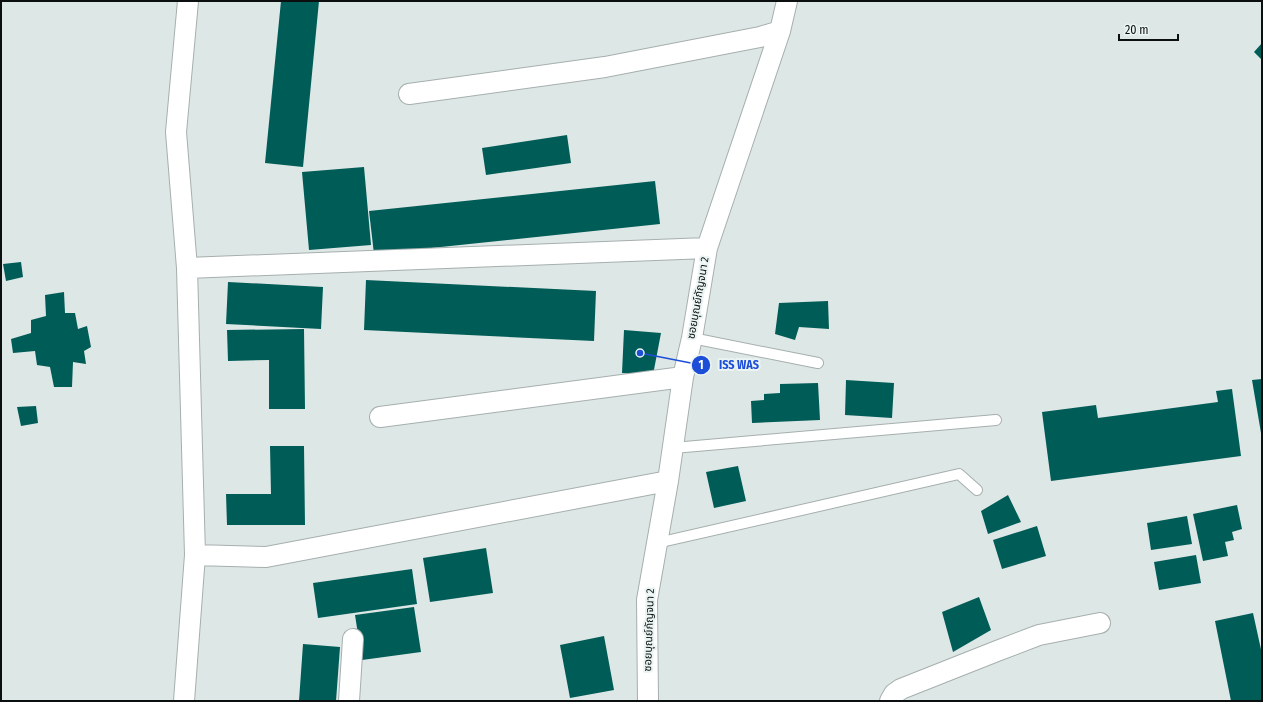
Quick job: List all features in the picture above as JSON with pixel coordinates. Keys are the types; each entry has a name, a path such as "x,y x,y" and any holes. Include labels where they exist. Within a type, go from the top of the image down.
{"street":[{"path":"184,701 195,555 187,268 176,132 188,1"},
{"name":"ซอยบุณย์กัญจนา 2","path":"648,701 648,600 668,481 683,377 692,338 707,248 780,31 787,1"},
{"path":"408,94 605,67 760,37 780,31"},
{"path":"187,268 707,248"},
{"path":"380,417 683,377"},
{"path":"195,555 266,557 668,481"},
{"path":"890,701 894,694 901,689 997,651 1039,636 1100,622"},
{"path":"348,701 353,639"}],"lane":[{"path":"692,338 818,363"},
{"path":"673,448 996,420"},
{"path":"657,543 959,474 977,490"}],"building":[{"path":"281,1 319,1 303,167 265,163"},
{"path":"1262,43 1262,60 1254,52"},
{"path":"567,135 571,163 486,175 482,148"},
{"path":"364,167 371,245 309,250 302,172"},
{"path":"655,181 660,224 374,254 369,211"},
{"path":"21,262 23,277 6,281 3,264"},
{"path":"366,280 596,291 594,341 364,330"},
{"path":"228,282 323,287 321,329 226,324"},
{"path":"64,292 65,313 75,313 78,329 87,326 91,347 84,351 86,364 73,362 72,387 54,387 50,367 37,365 35,351 13,353 11,339 31,333 31,320 46,316 45,295"},
{"path":"828,301 829,329 799,327 795,340 775,334 779,303"},
{"path":"304,329 305,409 269,409 269,360 228,361 227,330"},
{"path":"624,330 661,333 653,375 622,373"},
{"path":"1262,379 1262,433 1261,433 1252,380"},
{"path":"846,380 894,383 892,418 845,415"},
{"path":"818,383 820,420 752,423 751,401 764,400 764,394 780,393 780,384"},
{"path":"1232,389 1241,456 1051,481 1042,412 1096,405 1098,418 1218,402 1216,391"},
{"path":"36,406 38,423 21,426 17,407"},
{"path":"270,446 304,446 305,525 227,525 226,494 271,494"},
{"path":"738,466 746,501 714,508 706,472"},
{"path":"1008,495 1021,522 988,534 981,511"},
{"path":"1237,505 1242,529 1232,532 1234,540 1225,542 1228,556 1203,561 1193,514"},
{"path":"1187,516 1192,544 1151,550 1147,523"},
{"path":"1037,526 1046,556 1002,569 993,540"},
{"path":"486,548 493,593 430,602 423,558"},
{"path":"1196,555 1201,583 1159,590 1154,562"},
{"path":"412,569 417,604 318,618 313,583"},
{"path":"979,597 991,630 953,652 942,612"},
{"path":"414,607 421,652 362,660 355,615"},
{"path":"1253,613 1262,654 1262,701 1231,701 1215,621"},
{"path":"604,636 614,690 570,698 560,645"},
{"path":"303,644 340,647 336,701 299,701"}],"place":[{"name":"ISS WAS","path":"640,353"}]}
